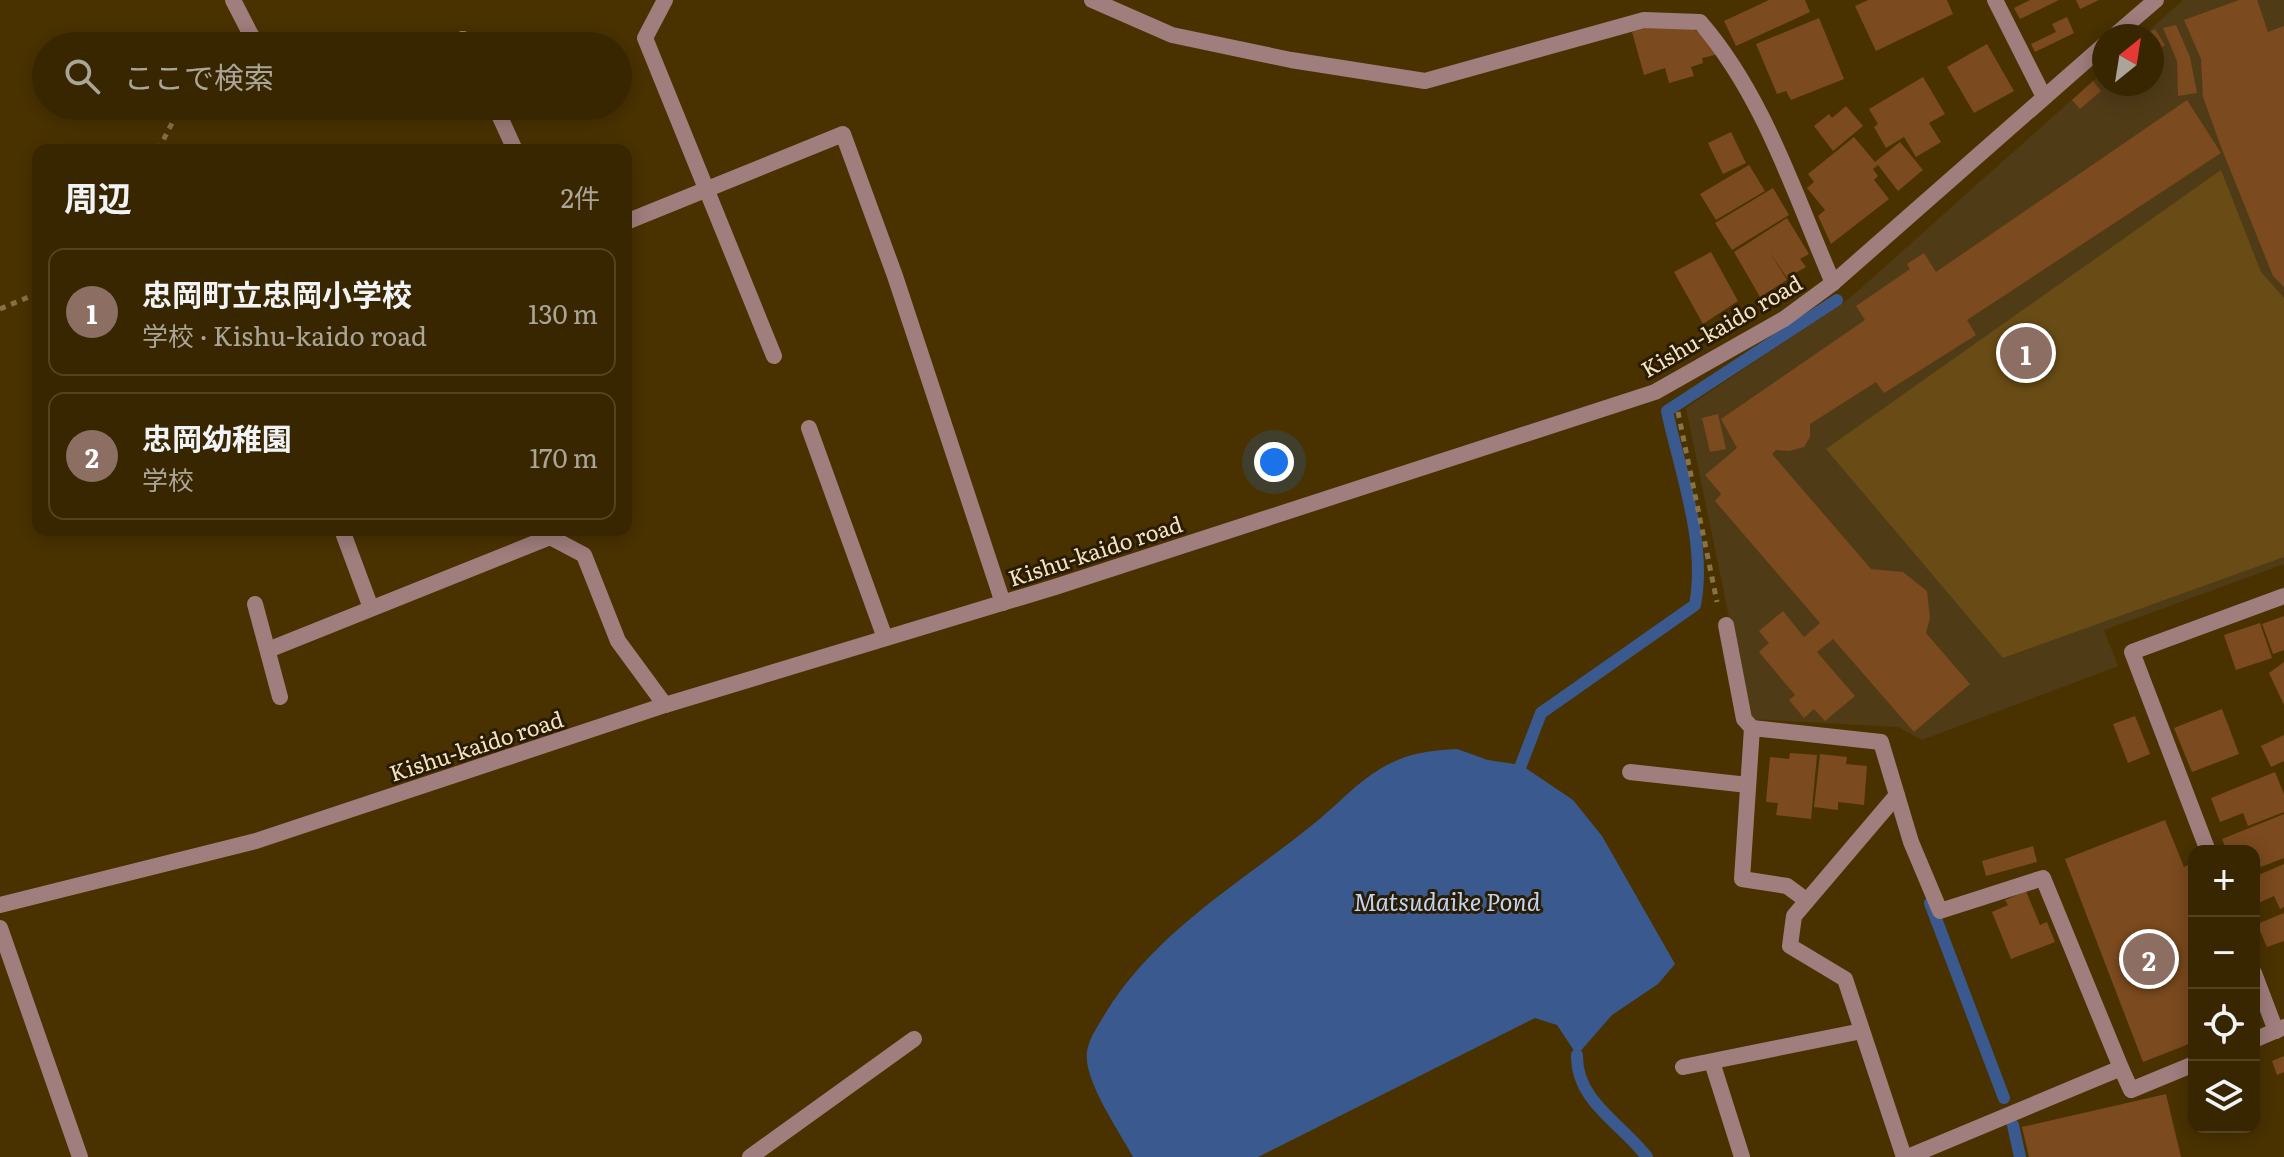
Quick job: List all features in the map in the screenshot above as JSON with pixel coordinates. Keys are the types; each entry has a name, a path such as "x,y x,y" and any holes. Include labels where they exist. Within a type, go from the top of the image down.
{"street":[{"path":"233,0 249,32"},
{"path":"665,0 645,38 774,356"},
{"path":"1092,0 1172,35 1291,60 1425,81 1644,20 1700,22 1726,52 1755,101 1833,283"},
{"path":"1995,0 2044,97"},
{"path":"2128,24 2156,0"},
{"name":"Kishu-kaido road","path":"0,905 256,841 665,705 1003,603 1655,392 1784,319 1833,283 2092,55"},
{"path":"501,120 512,144"},
{"path":"632,220 843,134 895,276 1003,603"},
{"path":"809,428 885,638"},
{"path":"344,536 371,608"},
{"path":"268,650 544,536"},
{"path":"552,536 584,555 618,641 665,705"},
{"path":"2206,845 2132,652 2284,596"},
{"path":"255,604 280,697"},
{"path":"1726,625 1744,719 1752,728 1881,742 1911,842 1940,911 2043,878 2131,1090 2188,1066"},
{"path":"1752,728 1742,879 1787,886 1806,900"},
{"path":"1630,772 1748,785"},
{"path":"1897,795 1794,916 1790,946 1845,979 1906,1157 2121,1068"},
{"path":"0,928 80,1157"},
{"path":"2260,986 2280,1029 2260,1037"},
{"path":"1683,1067 1862,1031"},
{"path":"750,1157 914,1039"},
{"path":"1712,1062 1742,1157"}],"path":[{"path":"161,144 174,120"},
{"path":"0,309 32,296"},
{"path":"1679,413 1716,600 1726,625"}],"shaded area":[{"path":"2183,0 2284,0 2284,564 2104,630 2118,666 1922,740 1898,727 1750,719 1686,408 1850,298 2092,82 2092,96 2164,96 2164,24 2156,24"},
{"path":"2221,170 2261,272 2284,298 2284,557 2003,658 1826,449"}],"water":[{"name":"Matsudaike Pond","path":"1457,749 1488,760 1521,765 1573,800 1602,836 1675,964 1658,984 1612,1015 1577,1055 1557,1025 1535,1018 1258,1157 1133,1157 1096,1091 1087,1064 1092,1037 1125,985 1148,958 1199,911 1311,826 1366,778 1404,758 1430,751"}],"building":[{"path":"1769,0 1805,0 1810,12 1736,46 1724,21"},
{"path":"1868,0 1947,0 1953,14 1876,51 1855,6"},
{"path":"2030,0 2059,0 2020,19 2014,8"},
{"path":"2076,0 2099,0 2080,9"},
{"path":"2239,0 2257,0 2268,32 2284,26 2284,287 2273,276 2221,147 2203,97 2201,59 2184,20"},
{"path":"2067,17 2074,33 2035,52 2031,44 2056,32 2052,24"},
{"path":"1819,18 1844,79 1791,100 1786,91 1777,94 1756,44"},
{"path":"1670,21 1692,28 1712,43 1715,55 1702,58 1703,63 1691,67 1694,76 1669,83 1665,68 1644,75 1632,32"},
{"path":"2176,25 2190,57 2197,93 2178,96 2177,61 2164,28"},
{"path":"1987,44 2014,91 1974,113 1947,67"},
{"path":"1923,77 1945,114 1929,123 1941,142 1916,157 1904,137 1886,148 1874,127 1878,124 1869,109"},
{"path":"2092,82 2092,96 2095,96 2080,109 2072,100"},
{"path":"2187,100 2221,153 1967,320 1976,335 1884,393 1876,382 1810,424 1810,437 1804,447 1776,450 1772,454 1871,569 1903,572 1927,591 1930,618 1926,633 1970,684 1914,732 1833,639 1817,652 1855,696 1825,721 1814,709 1804,718 1789,700 1795,695 1759,652 1769,643 1759,631 1783,611 1804,637 1820,623 1715,501 1721,494 1705,475 1737,448 1721,419 1865,320 1856,306 1910,269 1907,264 1924,253 1936,272"},
{"path":"1846,106 1863,126 1833,151 1814,126 1829,114 1832,118"},
{"path":"1731,132 1746,163 1723,174 1708,143"},
{"path":"1854,137 1875,162 1900,142 1923,170 1898,191 1878,165 1873,169 1878,176 1874,180 1889,199 1831,244 1818,216 1825,210 1807,188 1814,182 1808,174"},
{"path":"1749,165 1765,191 1716,220 1700,194"},
{"path":"1773,188 1789,215 1732,250 1715,223"},
{"path":"1787,218 1809,254 1800,259 1806,267 1787,278 1769,251 1787,280 1760,297 1734,252"},
{"path":"1711,252 1738,301 1703,324 1674,272"},
{"path":"1718,414 1726,449 1710,452 1702,418"},
{"path":"2284,616 2284,650 2273,654 2262,624"},
{"path":"2260,623 2272,658 2236,670 2224,635"},
{"path":"2284,662 2284,705 2269,673"},
{"path":"2222,709 2239,754 2192,772 2174,728"},
{"path":"2135,716 2150,754 2128,763 2113,724"},
{"path":"2284,735 2284,761 2271,767 2261,746"},
{"path":"1790,753 1817,755 1811,819 1776,815 1778,803 1766,802 1770,757 1789,759"},
{"path":"1820,754 1847,757 1846,764 1867,766 1864,805 1838,802 1838,810 1814,807"},
{"path":"2275,772 2284,794 2284,812 2248,826 2243,813 2220,822 2211,798"},
{"path":"2284,814 2284,858 2261,867 2260,845 2224,845 2222,839"},
{"path":"2165,820 2184,867 2188,865 2188,1044 2143,1062 2065,859"},
{"path":"2033,846 2037,862 1986,876 1982,861"},
{"path":"2284,864 2284,907 2280,909 2274,896 2260,902 2260,874"},
{"path":"2026,891 2040,925 2047,922 2055,942 2011,959 1992,912 2008,905 2005,900"},
{"path":"2284,913 2284,941 2267,947 2260,923"},
{"path":"2284,1056 2284,1072 2277,1075 2272,1061"},
{"path":"2166,1094 2181,1157 2029,1157 2022,1127"}],"waterway":[{"path":"1521,765 1541,713 1695,605 1698,581 1695,532 1667,411 1837,300"},
{"path":"1930,903 2004,1098"},
{"path":"1577,1055 1584,1086 1592,1099 1647,1157"},
{"path":"2013,1125 2020,1157"}],"place":[{"name":"忠岡町立忠岡小学校","path":"2026,353"},
{"name":"忠岡幼稚園","path":"2149,959"}]}
